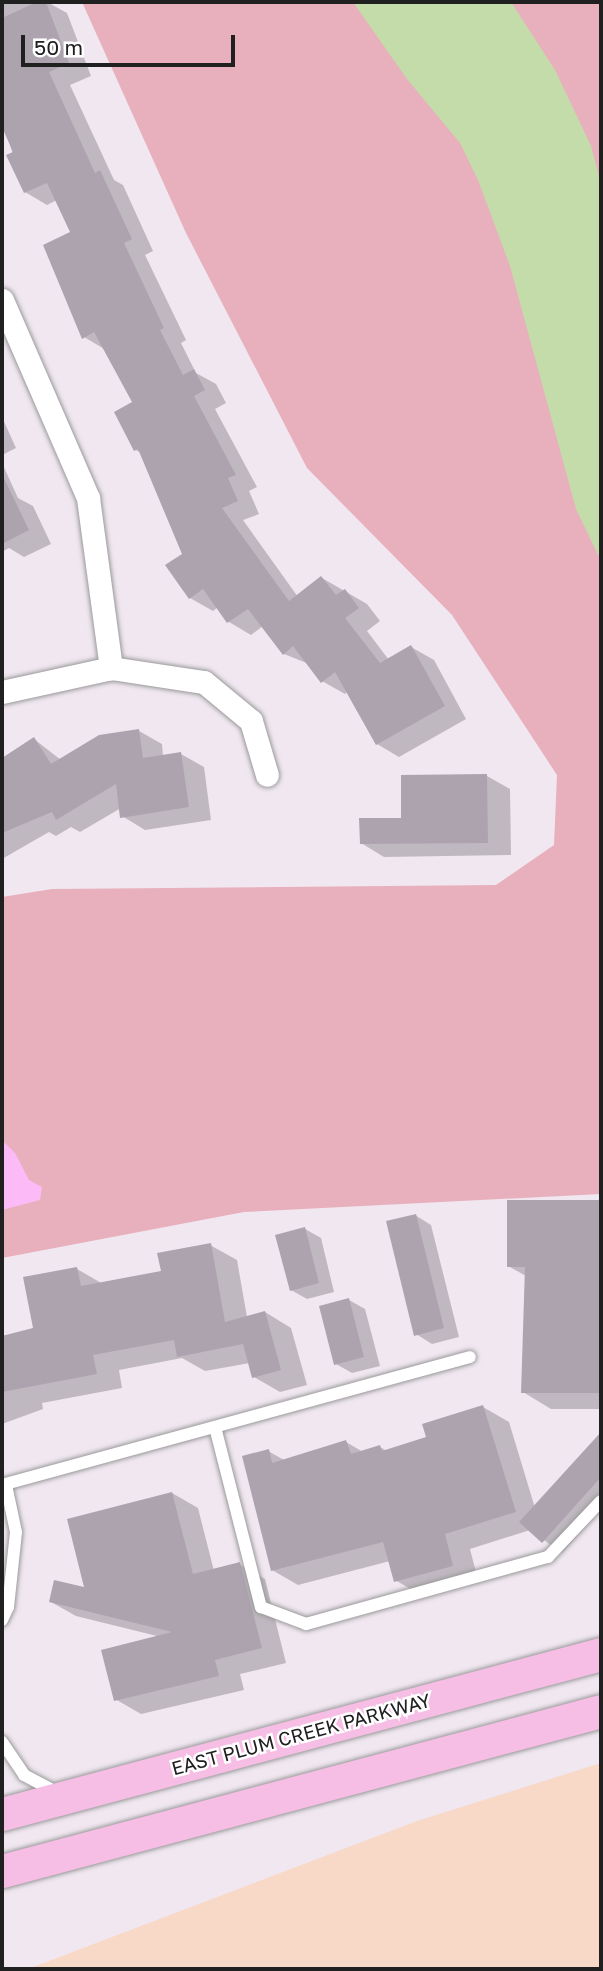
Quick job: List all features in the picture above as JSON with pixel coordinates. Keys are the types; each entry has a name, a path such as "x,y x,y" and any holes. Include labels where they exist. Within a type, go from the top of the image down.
{"main road":[{"name":"EAST PLUM CREEK PARKWAY","path":"2,1814 601,1654"},
{"path":"2,1871 601,1710"}],"street":[{"path":"2,300 88,498 111,668"},
{"path":"2,692 111,668 204,682 251,721 267,775"}],"lane":[{"path":"2,1620 8,1607 16,1532 4,1485 470,1357"},
{"path":"215,1427 261,1607 306,1624 548,1557 601,1501"},
{"path":"2,1742 24,1776 66,1797"}],"shaded area":[{"path":"82,2 601,2 601,1194 244,1212 2,1258 2,897 52,889 496,885 554,845 557,775 452,615 307,468 186,233"},
{"path":"353,2 511,2 555,70 591,146 601,184 601,561 576,509 510,266 478,180 460,143 407,79"},
{"path":"601,1763 601,1969 28,1969 417,1821"}],"sand":[{"path":"2,1140 15,1153 29,1180 42,1187 40,1200 2,1210"}],"building":[{"path":"37,2 46,2 69,63 49,72 95,173 100,170 132,239 124,243 164,328 160,330 183,375 194,369 205,390 194,396 236,475 228,478 238,501 222,508 289,601 321,576 336,595 345,589 359,608 345,618 380,663 411,645 445,706 376,745 335,672 321,683 293,646 283,655 248,609 227,623 203,589 189,599 165,565 182,554 138,449 134,451 114,412 132,402 94,332 82,339 43,245 70,232 47,183 24,193 6,155 13,152 2,127 2,18"},
{"path":"2,474 29,530 2,544"},
{"path":"139,729 143,758 181,752 189,807 120,818 116,784 56,820 52,812 2,833 2,758 34,737 51,764 99,735"},
{"path":"487,774 488,843 360,844 359,818 401,818 401,775"},
{"path":"507,1200 601,1200 601,1393 521,1393 525,1267 507,1267"},
{"path":"416,1214 444,1328 414,1336 386,1221"},
{"path":"305,1227 319,1283 290,1291 275,1235"},
{"path":"211,1243 225,1322 265,1311 281,1370 252,1378 243,1344 177,1357 174,1340 93,1355 97,1374 2,1392 2,1336 33,1328 23,1277 77,1267 81,1286 161,1271 157,1253"},
{"path":"349,1298 364,1357 334,1365 319,1306"},
{"path":"483,1405 516,1512 445,1534 453,1566 394,1582 383,1542 271,1571 242,1456 269,1449 272,1463 346,1440 351,1454 380,1445 382,1451 426,1437 422,1424"},
{"path":"601,1432 601,1477 542,1543 519,1522"},
{"path":"172,1492 193,1574 240,1562 262,1648 215,1660 219,1676 114,1701 101,1650 172,1632 49,1602 54,1580 84,1587 67,1519"}]}
